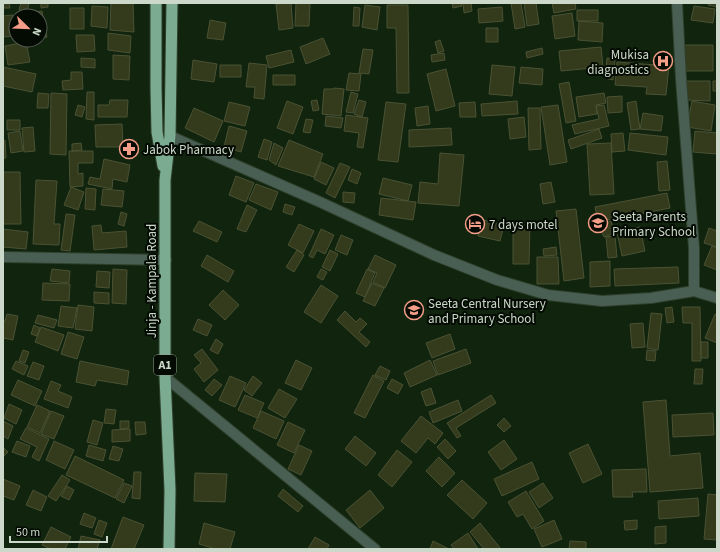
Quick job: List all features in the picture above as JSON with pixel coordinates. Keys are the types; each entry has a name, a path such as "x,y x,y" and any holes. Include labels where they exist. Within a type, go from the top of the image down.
{"highway":[{"name":"Jinja - Kampala Road","path":"156,3 157,132 165,180"},
{"name":"Jinja - Kampala Road","path":"169,549 170,490 165,377 165,180 170,136 172,3"}],"street":[{"path":"677,3 681,79 694,248 694,291"},
{"path":"170,136 320,202 434,255 497,280 548,295 602,301 651,298 694,291 717,298"},
{"path":"3,257 166,260"},
{"path":"165,377 375,549"}],"building":[{"path":"3,3 9,3 10,8 3,8"},
{"path":"21,3 29,3 28,8 20,8"},
{"path":"41,3 48,3 48,7 41,8"},
{"path":"111,3 133,3 134,32 110,30"},
{"path":"291,3 293,28 279,30 276,4"},
{"path":"296,3 310,3 309,26 295,26"},
{"path":"452,3 461,3 462,6 453,8"},
{"path":"463,3 471,3 472,11 464,13"},
{"path":"511,3 521,3 525,27 515,29"},
{"path":"524,3 536,3 539,24 527,26"},
{"path":"552,3 575,3 576,9 554,13"},
{"path":"709,3 717,3 717,7 708,5"},
{"path":"365,5 380,7 377,30 362,27"},
{"path":"387,5 408,5 409,93 397,93 396,28 387,28"},
{"path":"92,6 108,7 107,28 91,26"},
{"path":"694,6 715,9 713,23 691,20"},
{"path":"354,7 360,8 359,26 353,26"},
{"path":"502,7 503,21 479,23 478,9"},
{"path":"70,8 84,8 84,29 70,29"},
{"path":"577,10 598,10 598,21 577,21"},
{"path":"572,13 575,36 555,39 552,16"},
{"path":"3,16 8,16 8,37 3,37"},
{"path":"210,20 226,23 223,40 207,38"},
{"path":"579,21 603,23 602,42 578,40"},
{"path":"486,28 498,28 498,42 486,42"},
{"path":"108,33 131,36 130,53 108,50"},
{"path":"76,35 94,35 95,51 77,52"},
{"path":"323,38 330,54 306,64 300,47"},
{"path":"440,40 444,51 438,53 435,42"},
{"path":"8,45 8,48 27,48 30,62 8,65 5,46"},
{"path":"682,45 713,45 713,71 682,71"},
{"path":"601,47 603,67 561,71 559,51"},
{"path":"542,48 543,54 527,58 526,52"},
{"path":"363,49 373,50 369,74 359,73"},
{"path":"291,50 294,62 269,68 266,56"},
{"path":"444,53 445,60 432,62 431,55"},
{"path":"113,55 130,56 129,80 113,79"},
{"path":"81,58 95,59 95,68 81,67"},
{"path":"607,58 615,59 613,80 605,78"},
{"path":"193,60 217,64 214,82 191,79"},
{"path":"617,62 669,66 666,95 646,94 647,87 615,85"},
{"path":"249,63 267,65 264,99 254,98 255,87 246,87"},
{"path":"220,65 241,65 241,77 220,77"},
{"path":"492,65 515,67 512,96 489,94"},
{"path":"3,67 36,74 32,92 3,86"},
{"path":"521,67 543,69 542,85 519,83"},
{"path":"446,69 455,106 436,111 427,74"},
{"path":"71,72 82,72 83,89 63,90 62,81 71,80"},
{"path":"349,73 361,74 359,91 346,90"},
{"path":"273,75 295,75 295,85 273,85"},
{"path":"686,81 710,81 710,101 686,100"},
{"path":"713,81 717,81 717,91 713,91"},
{"path":"569,82 576,121 566,123 559,84"},
{"path":"324,89 344,89 341,116 322,114"},
{"path":"87,92 94,92 94,120 86,119"},
{"path":"351,92 358,94 353,113 346,112"},
{"path":"38,93 49,94 48,108 37,108"},
{"path":"51,93 67,94 66,155 50,154"},
{"path":"604,93 606,103 596,105 597,114 579,117 576,97"},
{"path":"622,96 622,112 608,113 607,97"},
{"path":"110,100 128,100 127,117 98,117 98,105 109,105"},
{"path":"317,100 319,110 313,111 311,101"},
{"path":"359,100 366,102 362,117 354,114"},
{"path":"287,101 303,107 293,134 277,128"},
{"path":"517,101 518,114 482,116 481,104"},
{"path":"636,101 640,129 631,130 627,103"},
{"path":"692,101 715,105 711,131 687,127"},
{"path":"229,102 250,107 245,126 224,121"},
{"path":"386,102 406,104 398,162 378,160"},
{"path":"475,102 476,117 460,117 459,103"},
{"path":"78,105 85,107 82,117 75,115"},
{"path":"558,105 567,162 550,165 541,107"},
{"path":"604,105 609,126 575,134 572,125 599,119 596,106"},
{"path":"428,106 430,124 417,126 415,108"},
{"path":"194,108 223,121 214,142 185,128"},
{"path":"528,108 540,108 541,149 529,150"},
{"path":"643,113 663,116 661,131 640,129"},
{"path":"346,115 368,118 363,148 357,147 359,133 344,131"},
{"path":"326,116 343,118 341,128 325,126"},
{"path":"524,117 526,137 510,139 508,119"},
{"path":"306,119 313,120 310,133 303,132"},
{"path":"7,120 20,120 20,130 7,130"},
{"path":"122,124 123,147 96,147 95,125"},
{"path":"229,126 247,131 241,152 224,147"},
{"path":"33,127 35,151 24,152 22,128"},
{"path":"451,128 452,145 409,147 409,130"},
{"path":"599,129 602,138 571,149 568,140"},
{"path":"20,131 23,151 11,153 8,133"},
{"path":"695,131 717,133 717,154 693,152"},
{"path":"623,133 625,151 612,152 611,134"},
{"path":"630,133 668,137 666,155 628,150"},
{"path":"264,139 272,142 267,160 258,157"},
{"path":"5,140 6,158 3,158 3,141"},
{"path":"289,140 323,154 314,177 278,166"},
{"path":"81,143 82,150 72,151 72,144"},
{"path":"274,143 283,148 276,165 269,160"},
{"path":"611,143 614,194 590,195 587,144"},
{"path":"69,151 93,151 93,163 78,163 78,174 83,173 83,186 70,187"},
{"path":"440,153 464,155 459,206 418,203 420,182 438,184"},
{"path":"104,159 130,165 127,182 113,179 112,189 88,184 90,177 100,179"},
{"path":"667,161 670,190 659,191 657,162"},
{"path":"321,162 334,168 326,185 314,179"},
{"path":"340,163 350,167 335,198 326,193"},
{"path":"352,169 361,173 357,184 348,180"},
{"path":"3,172 20,172 21,224 3,224"},
{"path":"236,176 254,183 246,202 229,195"},
{"path":"383,178 412,185 408,201 379,194"},
{"path":"36,180 57,181 54,224 60,224 59,245 33,244"},
{"path":"551,182 555,202 543,204 540,184"},
{"path":"256,184 278,192 271,210 249,200"},
{"path":"71,187 84,192 78,210 64,205"},
{"path":"86,188 96,189 95,210 85,209"},
{"path":"103,189 124,191 122,207 101,205"},
{"path":"343,192 355,193 354,203 343,202"},
{"path":"667,193 670,208 598,222 595,207"},
{"path":"381,198 416,202 413,220 379,215"},
{"path":"285,204 295,207 292,215 283,212"},
{"path":"247,205 257,210 246,232 237,229"},
{"path":"576,209 584,278 564,281 556,211"},
{"path":"121,212 127,214 124,226 118,224"},
{"path":"66,214 75,215 70,251 61,250"},
{"path":"483,220 504,225 500,241 478,236"},
{"path":"199,221 222,232 217,242 193,231"},
{"path":"611,221 615,233 604,237 599,226"},
{"path":"513,222 530,222 529,264 513,264"},
{"path":"299,224 314,231 303,253 288,245"},
{"path":"101,225 102,233 126,231 127,247 94,250 92,226"},
{"path":"640,227 645,251 622,256 617,232"},
{"path":"709,228 717,231 717,247 704,243"},
{"path":"3,229 28,232 26,249 3,247"},
{"path":"321,229 334,235 325,254 317,250 313,258 309,256"},
{"path":"341,235 353,240 347,255 335,250"},
{"path":"615,236 617,257 608,258 606,237"},
{"path":"712,246 717,248 717,270 704,265"},
{"path":"556,247 557,255 544,256 543,249"},
{"path":"297,250 304,255 294,272 286,267"},
{"path":"330,250 338,254 330,271 322,267"},
{"path":"207,255 234,271 228,282 201,266"},
{"path":"375,255 396,265 385,288 373,282 377,273 368,269"},
{"path":"537,257 558,257 559,284 537,284"},
{"path":"610,261 610,286 590,287 590,262"},
{"path":"678,267 679,283 615,286 614,269"},
{"path":"52,269 70,271 69,283 50,281"},
{"path":"113,269 127,270 126,304 112,303"},
{"path":"321,269 327,272 323,280 317,277"},
{"path":"367,269 375,273 365,297 356,293"},
{"path":"97,271 110,272 109,288 96,287"},
{"path":"43,283 70,284 69,301 42,300"},
{"path":"372,283 384,288 375,306 363,301"},
{"path":"321,285 338,296 321,323 304,312"},
{"path":"223,290 239,305 225,320 209,305"},
{"path":"94,292 109,293 109,304 94,303"},
{"path":"78,305 94,307 92,331 75,329"},
{"path":"61,306 77,308 73,328 58,326"},
{"path":"672,307 674,322 667,323 665,308"},
{"path":"682,307 700,307 701,361 692,361 692,323 683,323"},
{"path":"345,311 356,322 360,318 367,324 359,332 370,342 366,347 337,320"},
{"path":"651,313 662,314 658,350 647,348"},
{"path":"7,314 18,316 13,340 3,338 3,321 5,321"},
{"path":"715,314 717,315 717,343 705,338"},
{"path":"38,315 57,320 54,328 35,323"},
{"path":"198,319 212,325 207,336 193,330"},
{"path":"643,323 645,347 632,348 630,324"},
{"path":"34,325 40,328 37,336 31,334"},
{"path":"41,327 64,335 58,351 35,342"},
{"path":"68,332 84,337 77,359 61,354"},
{"path":"450,334 455,349 432,358 426,343"},
{"path":"216,339 223,344 218,354 210,350"},
{"path":"701,342 708,342 708,358 701,358"},
{"path":"202,349 218,370 204,382 194,369 201,363 194,355"},
{"path":"466,349 471,363 438,375 433,361"},
{"path":"23,350 29,352 25,363 19,361"},
{"path":"647,350 656,351 655,361 646,360"},
{"path":"296,360 312,368 301,390 285,383"},
{"path":"430,360 437,375 410,387 404,373"},
{"path":"16,361 28,366 24,375 12,369"},
{"path":"80,361 129,371 127,385 97,380 95,386 76,382"},
{"path":"33,362 44,366 39,380 27,376"},
{"path":"380,366 390,371 386,380 375,375"},
{"path":"695,369 703,369 702,384 694,384"},
{"path":"373,375 384,381 365,418 354,413"},
{"path":"230,376 246,383 235,407 219,400"},
{"path":"253,376 262,383 252,396 244,390"},
{"path":"214,379 222,385 212,396 205,390"},
{"path":"392,379 403,385 398,394 387,388"},
{"path":"18,380 42,391 35,406 11,395"},
{"path":"51,381 61,385 58,391 72,397 68,408 44,399"},
{"path":"431,388 436,403 426,406 421,392"},
{"path":"279,389 297,399 285,418 268,408"},
{"path":"245,395 264,403 257,418 238,410"},
{"path":"491,395 496,403 456,428 461,436 457,438 447,423"},
{"path":"458,400 462,411 433,423 429,412"},
{"path":"666,400 670,456 700,453 703,488 650,492 643,402"},
{"path":"9,404 22,410 16,424 4,418"},
{"path":"37,405 50,411 40,433 27,427"},
{"path":"106,409 116,410 114,424 104,423"},
{"path":"51,411 64,416 54,439 41,434"},
{"path":"261,411 284,421 276,439 253,428"},
{"path":"713,413 714,435 673,437 672,415"},
{"path":"421,416 443,433 435,444 428,438 416,453 401,441"},
{"path":"504,418 511,426 504,432 497,425"},
{"path":"93,420 103,423 97,445 87,442"},
{"path":"3,421 13,426 8,439 3,436"},
{"path":"120,421 129,421 129,428 120,429"},
{"path":"135,422 145,422 146,434 136,435"},
{"path":"288,422 305,430 294,453 277,445"},
{"path":"26,428 49,439 39,461 32,457 37,447 20,439"},
{"path":"130,429 130,441 112,442 112,430"},
{"path":"355,436 376,453 366,466 345,449"},
{"path":"445,439 456,451 448,459 437,447"},
{"path":"504,440 517,459 501,470 488,452"},
{"path":"17,441 30,446 26,457 12,452"},
{"path":"54,441 74,450 65,469 46,460"},
{"path":"588,444 602,474 583,483 569,453"},
{"path":"89,445 106,450 103,461 86,456"},
{"path":"299,445 312,451 301,475 288,469"},
{"path":"113,446 123,449 119,461 109,459"},
{"path":"3,447 8,452 3,457"},
{"path":"397,450 412,462 392,487 378,475"},
{"path":"75,456 124,480 115,498 66,475"},
{"path":"439,457 455,473 442,487 426,471"},
{"path":"532,462 539,479 502,496 494,479"},
{"path":"646,469 647,492 632,492 633,497 613,497 612,470"},
{"path":"134,472 141,472 140,499 132,498"},
{"path":"195,473 227,474 225,502 194,501"},
{"path":"62,475 70,480 56,501 48,496"},
{"path":"3,479 20,486 14,500 3,496"},
{"path":"462,480 487,503 473,519 447,495"},
{"path":"124,483 132,486 124,503 116,499"},
{"path":"543,483 553,498 539,508 529,492"},
{"path":"67,486 74,490 69,500 61,496"},
{"path":"283,489 303,506 298,512 278,496"},
{"path":"33,490 47,497 41,511 26,505"},
{"path":"370,490 384,508 360,528 346,510"},
{"path":"526,491 544,521 532,529 523,514 517,517 508,502"},
{"path":"708,494 717,495 717,540 704,539"},
{"path":"698,498 699,516 659,519 658,501"},
{"path":"84,513 96,518 92,528 80,524"},
{"path":"123,517 144,525 134,549 111,549"},
{"path":"99,520 107,523 102,537 94,534"},
{"path":"554,520 562,539 542,547 534,529"},
{"path":"637,520 637,529 625,530 624,521"},
{"path":"204,523 235,532 230,549 216,549 199,544"},
{"path":"480,523 501,549 484,549 470,532"},
{"path":"666,526 666,543 655,544 655,527"},
{"path":"51,527 71,537 65,549 51,549 42,545"},
{"path":"468,533 478,549 454,549 451,545"},
{"path":"81,536 100,540 97,549 78,549"},
{"path":"315,537 329,545 327,549 308,549"},
{"path":"433,541 449,549 430,549"},
{"path":"570,541 586,542 586,549 569,549"}],"place":[{"name":"Mukisa diagnostics","path":"663,61"},
{"name":"Jabok Pharmacy","path":"129,149"},
{"name":"Seeta Parents Primary School","path":"598,223"},
{"name":"7 days motel","path":"475,224"},
{"name":"Seeta Central Nursery and Primary School","path":"414,310"}]}
